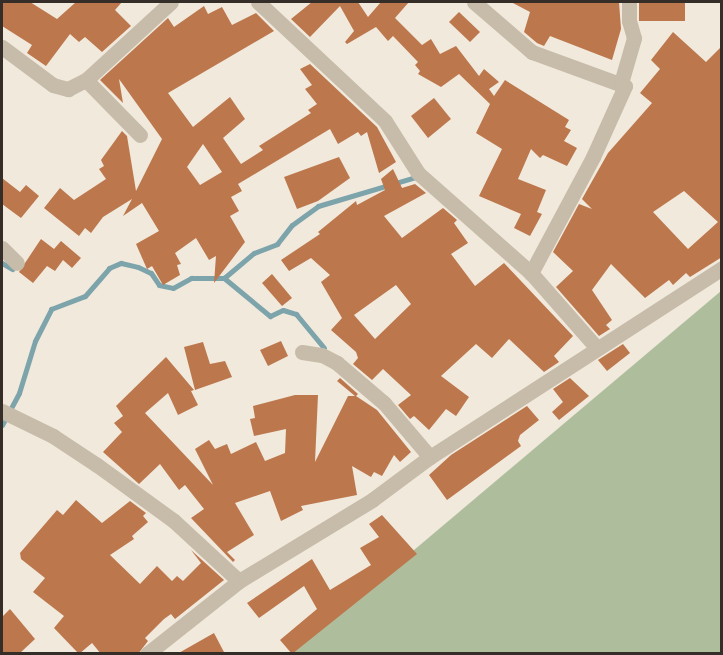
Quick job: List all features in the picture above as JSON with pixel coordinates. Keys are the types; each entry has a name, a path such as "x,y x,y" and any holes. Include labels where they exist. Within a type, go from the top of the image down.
{"street":[{"path":"2,47 53,85 68,89 86,80 171,2"},
{"path":"258,2 385,121 417,173 531,273 597,348"},
{"path":"474,2 532,52 621,83 625,90 531,273"},
{"path":"621,83 634,38 628,21 629,2"},
{"path":"86,80 140,135"},
{"path":"2,248 17,263"},
{"path":"147,654 239,581 372,500 430,457 722,268"},
{"path":"302,352 322,355 337,363 384,404 430,457"},
{"path":"2,411 53,436 97,465 174,521 239,581"}],"green space":[{"path":"721,291 721,653 292,653"}],"building":[{"path":"2,2 30,2 57,19 76,2 122,2 115,10 131,26 102,52 85,37 79,42 70,34 46,66 27,53 32,45 2,26"},
{"path":"312,2 358,2 368,17 381,2 409,2 395,18 422,45 431,39 440,54 456,46 479,76 484,69 499,82 489,89 494,96 505,80 569,120 565,127 571,130 564,141 577,148 567,166 543,155 540,158 531,149 518,179 546,190 537,212 542,214 530,236 514,228 521,214 479,196 502,149 476,133 490,104 459,74 441,87 418,74 420,71 415,65 418,62 393,36 388,41 376,27 347,44 345,42 354,31 340,6 310,37 291,19"},
{"path":"511,2 619,2 621,29 612,60 550,36 544,46 537,43 524,32 530,12"},
{"path":"639,2 685,2 685,21 639,21"},
{"path":"204,6 208,14 222,7 232,25 256,13 274,31 168,93 193,127 230,97 245,119 223,138 241,164 263,150 259,146 311,113 308,110 317,104 305,89 312,85 300,69 310,64 377,127 396,162 379,173 367,132 361,136 358,132 338,144 330,129 238,184 242,191 231,197 239,211 230,216 245,242 214,283 216,256 209,260 196,238 175,253 181,264 177,265 180,275 163,285 152,266 147,269 136,244 159,231 142,203 123,216 132,199 103,217 91,233 85,228 79,236 44,208 60,188 74,200 106,179 99,169 104,166 101,160 122,131 127,136 136,191 162,139 119,79 123,103 100,80 168,18 174,27","holes":["203,144 222,172 200,185 187,167"]},
{"path":"459,12 480,32 470,42 449,22"},
{"path":"673,32 706,62 722,46 722,257 690,277 686,273 673,285 669,280 645,298 611,264 592,290 612,320 606,325 610,329 599,336 556,287 573,271 553,252 579,204 592,209 582,199 608,153 652,103 640,93 660,69 651,60","holes":["684,191 718,222 688,249 653,212"]},
{"path":"434,98 451,119 428,138 411,116"},
{"path":"339,157 350,178 318,201 297,209 284,177"},
{"path":"393,169 402,188 415,184 426,193 384,216 402,238 443,208 457,220 454,223 468,243 451,254 475,286 504,263 573,336 554,356 559,362 544,372 509,339 492,358 476,344 441,376 469,397 456,416 446,409 429,430 414,416 410,419 398,405 411,395 383,369 372,380 353,364 358,358 356,352 331,330 342,318 321,282 330,275 311,258 289,271 281,260 320,234 318,232 356,201 357,205 385,190 381,179","holes":["396,285 411,304 375,339 354,315"]},
{"path":"2,178 20,192 26,185 39,196 21,218 2,204"},
{"path":"41,239 54,249 61,241 81,258 72,268 63,260 55,271 47,266 33,283 19,272"},
{"path":"272,274 292,298 282,306 262,283"},
{"path":"281,341 288,356 268,366 260,350"},
{"path":"203,342 210,364 225,361 232,377 195,390 184,347"},
{"path":"623,344 630,353 607,371 598,360"},
{"path":"166,357 194,390 191,391 198,405 178,415 168,393 145,413 213,485 195,449 209,440 215,449 227,444 231,454 256,442 265,461 285,453 286,429 254,436 250,419 255,418 253,406 295,395 318,395 315,462 348,396 355,396 337,381 340,378 358,394 356,396 377,410 411,452 400,462 394,455 382,476 374,472 371,477 352,466 357,495 301,506 303,510 281,521 270,491 235,503 254,535 227,552 235,560 233,562 191,518 204,509 185,485 179,490 160,464 139,484 103,452 122,432 114,423 123,416 116,406"},
{"path":"570,378 589,396 559,420 552,412 563,402 553,389"},
{"path":"527,406 539,420 520,435 518,441 521,446 447,500 429,475 451,455"},
{"path":"76,500 102,523 130,501 146,513 143,516 148,522 132,536 134,539 110,555 140,584 157,566 172,581 177,576 183,581 201,563 191,550 224,580 175,619 171,614 164,619 145,638 148,641 138,654 101,654 92,643 79,654 54,628 64,616 33,592 45,578 21,559 20,553 57,510 63,515"},
{"path":"382,515 417,554 292,654 280,640 317,609 304,586 259,618 247,603 312,559 330,590 371,565 360,548 379,537 369,524"},
{"path":"10,609 35,639 19,654 2,654 2,617"},
{"path":"214,633 225,654 177,654"}],"waterway":[{"path":"2,425 19,393 35,341 51,309 85,296 109,268 121,263 138,267 151,273 159,285 173,288 191,278 224,278 254,253 277,244 292,225 318,206 419,176"},
{"path":"2,263 12,269"},
{"path":"224,278 270,316 283,310 296,314 324,348"}]}
